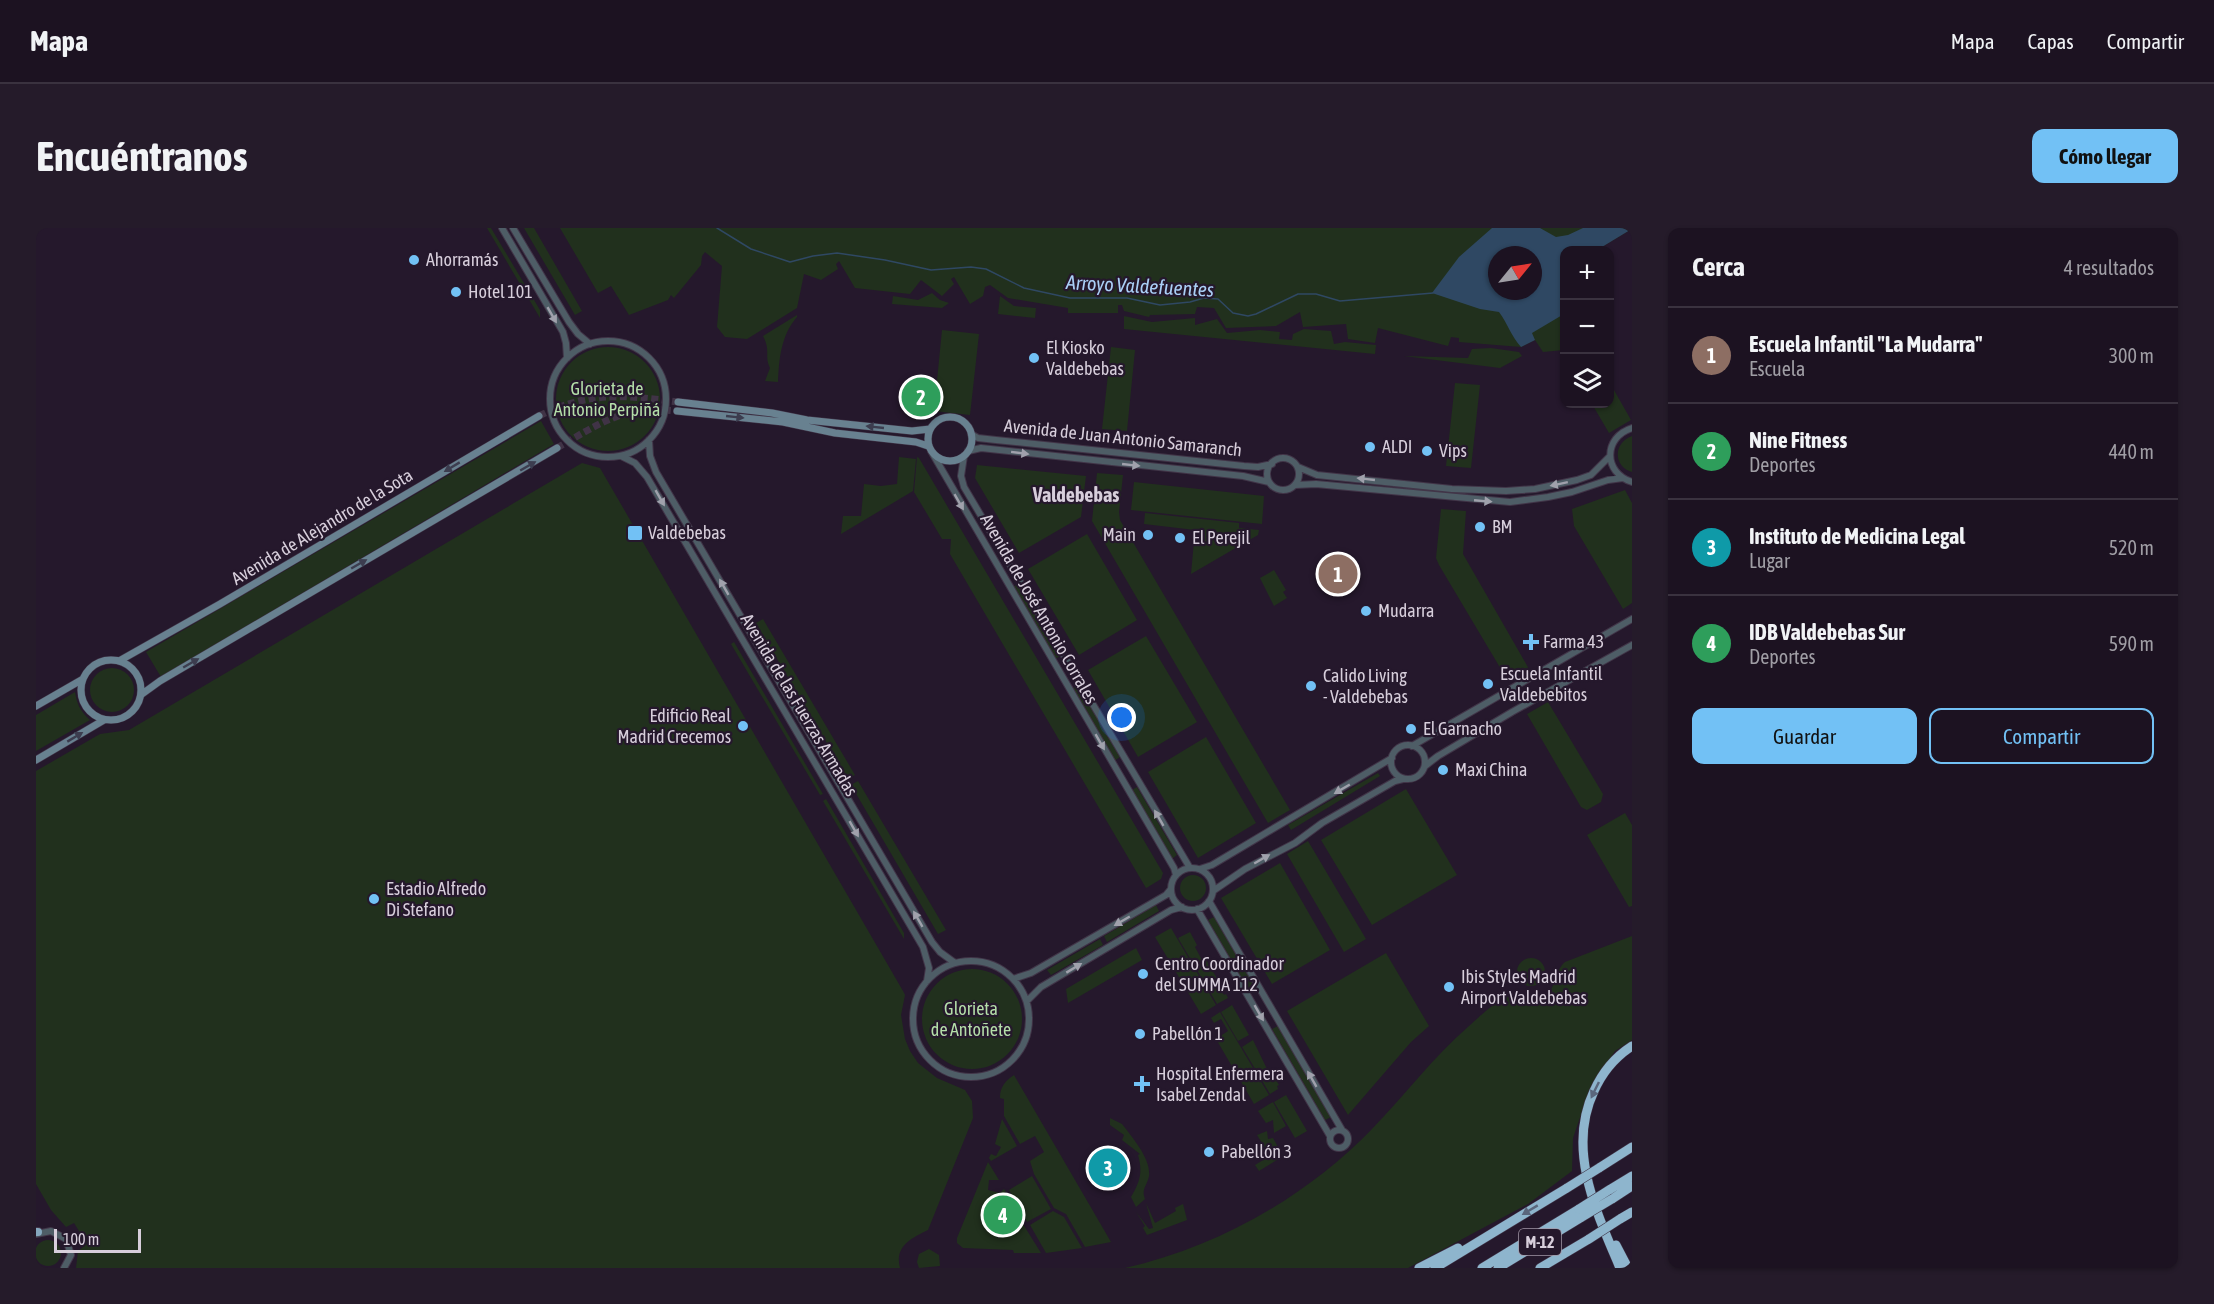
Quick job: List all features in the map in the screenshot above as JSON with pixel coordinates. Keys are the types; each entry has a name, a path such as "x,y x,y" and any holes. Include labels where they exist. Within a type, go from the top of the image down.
{"highway":[{"path":"1620,1268 1600,1217 1583,1163 1583,1121 1598,1082 1611,1064 1632,1046"},
{"path":"1435,1268 1632,1147"},
{"path":"1611,1195 1632,1176"},
{"name":"M-12","path":"1498,1268 1581,1213 1611,1195 1632,1186"},
{"name":"M-12","path":"1540,1268 1632,1212"},
{"path":"1482,1268 1581,1213"},
{"path":"1600,1217 1628,1268"},
{"path":"1419,1268 1493,1232"}],"main road":[{"path":"678,402 772,412 807,420 912,431 930,429"},
{"path":"677,411 783,422 828,432 916,442 930,448"},
{"name":"Avenida de Alejandro de la Sota","path":"119,661 539,416"},
{"path":"952,416 966,424 971,434 971,444 966,454 948,461 939,458 930,448 927,440 930,429 940,420 952,416"},
{"path":"142,694 160,681 557,448"},
{"path":"119,661 136,673 142,687 142,694 139,704 129,715 115,720 104,720 94,715 86,706 81,690 83,679 98,663 119,661"},
{"path":"36,706 83,679"},
{"path":"36,760 104,720"}],"street":[{"path":"502,228 563,332 567,343 567,358"},
{"path":"513,228 569,322 590,344"},
{"path":"609,341 626,344 647,356 656,368 664,386 666,404 662,420 649,440 639,448 621,456 602,457 584,452 571,444 558,429 551,410 550,392 556,373 567,358 590,344 609,341"},
{"path":"1632,428 1622,432 1614,439 1609,457 1613,469 1632,482"},
{"name":"Avenida de Juan Antonio Samaranch","path":"971,434 978,438 1244,466 1258,467 1272,464"},
{"name":"Avenida de las Fuerzas Armadas","path":"649,440 650,456 656,472 932,942 940,952 955,963"},
{"name":"Avenida de José Antonio Corrales","path":"930,448 1176,875"},
{"name":"Avenida de Juan Antonio Samaranch","path":"966,454 981,448 1243,476 1269,482"},
{"name":"Avenida de José Antonio Corrales","path":"966,454 961,476 964,487 1190,868"},
{"name":"Avenida de las Fuerzas Armadas","path":"621,456 635,463 647,477 912,927 928,957 927,981"},
{"path":"1609,457 1591,475 1577,480 1535,489 1506,491 1452,489 1317,475 1298,467 1285,458 1272,464 1267,473 1269,482 1282,490 1295,485 1316,484 1510,502 1556,496 1608,480 1623,478"},
{"path":"1295,485 1299,477 1298,467"},
{"path":"1013,979 1031,974 1166,895 1176,875 1184,869 1200,869 1217,862 1392,758 1399,748 1412,746 1632,619"},
{"path":"1213,891 1254,863 1295,843 1322,824 1395,781 1417,777 1425,766 1438,756 1520,707 1632,645"},
{"path":"1412,746 1423,755 1425,766"},
{"path":"1392,758 1394,772 1403,779"},
{"path":"1027,1001 1041,987 1171,910 1182,907 1197,909 1209,901 1213,891 1211,879 1200,869"},
{"path":"1171,889 1174,899 1182,907"},
{"path":"1197,909 1330,1136 1333,1146 1343,1147 1348,1138 1346,1132 1342,1130 1209,901"},
{"path":"972,960 997,966 1013,979 1027,1001 1028,1032 1017,1055 1006,1066 979,1077 959,1076 937,1066 925,1054 917,1040 913,1024 914,1008 919,992 939,970 955,963 972,960"},
{"path":"1330,1136 1336,1130 1342,1130"},
{"path":"37,1233 51,1231 66,1239 71,1255 64,1268"}],"green space":[{"path":"487,228 491,228 540,310 540,318"},
{"path":"524,228 534,228 582,311 575,315"},
{"path":"560,228 1629,228 1630,230 1604,246 1560,246 1560,350 1543,352 1535,340 1521,347 1459,342 1459,338 1451,337 1448,346 1378,328 1375,343 1348,339 1346,324 1303,327 1300,312 1276,326 1226,328 1214,308 1197,307 1195,314 1150,315 1149,317 1124,311 1122,305 1118,305 1118,313 1068,313 1068,308 1008,298 990,285 985,287 983,296 970,304 954,277 951,279 954,284 942,296 921,280 910,294 855,288 839,261 836,264 838,269 821,280 804,274 797,308 747,339 725,337 717,327 722,266 705,252 701,265 674,298 671,295 668,300 629,315 611,286 598,293"},
{"path":"932,293 940,300 949,303 942,308 892,304 893,296 918,300"},
{"path":"1000,296 1014,306 1036,308 1035,318 998,314"},
{"path":"797,315 784,339 778,382 765,381 770,368 763,336"},
{"path":"1124,316 1152,322 1195,318 1195,325 1217,319 1227,333 1260,330 1280,332 1279,339 1292,340 1293,334 1304,329 1331,331 1334,344 1345,342 1376,345 1375,354 1124,329"},
{"path":"942,330 979,334 970,415 934,411"},
{"name":"Glorieta de Antonio Perpiñá","path":"608,347 628,351 645,362 656,379 660,399 656,419 645,436 628,447 608,451 588,447 571,436 560,419 556,399 560,379 571,362 588,351"},
{"path":"1111,347 1135,350 1127,431 1102,429"},
{"path":"1491,348 1519,352 1522,356 1500,368 1404,356 1468,358 1472,349"},
{"path":"1455,383 1480,385 1471,468 1446,466"},
{"path":"1614,390 1631,420 1609,433 1594,408 1614,408"},
{"path":"541,421 554,444 161,677 146,652"},
{"path":"1632,436 1632,472 1621,465 1618,454 1621,444"},
{"path":"899,457 916,459 913,491 841,534 843,516 861,516 864,484 881,486 897,484"},
{"path":"917,457 1163,873 1161,879 1148,887 1146,888 950,554 951,539 942,539 914,492"},
{"path":"582,463 600,468 903,991 905,995 901,1015 905,1039 910,1051 918,1063 937,1078 965,1090 972,1101 973,1118 928,1230 902,1248 900,1268 76,1268 78,1251 87,1244 74,1223 66,1227 51,1210 36,1184 36,771 100,734 129,730"},
{"path":"977,465 1086,476 1081,517 1019,553 975,478"},
{"path":"1097,473 1123,475 1120,520 1290,810 1268,823 1092,521"},
{"path":"1134,482 1264,496 1262,524 1131,510"},
{"path":"1625,490 1632,503 1632,603 1623,609 1574,526 1572,509"},
{"path":"1441,509 1466,511 1463,554 1529,669 1508,681 1436,558"},
{"path":"1145,513 1239,523 1239,528 1259,530 1258,535 1191,574 1195,530 1144,524"},
{"path":"1087,534 1137,620 1079,655 1028,569"},
{"path":"1274,570 1286,590 1283,592 1287,598 1274,606 1260,578"},
{"path":"1018,584 1060,656 1055,659 1013,587"},
{"path":"763,619 855,775 848,779 756,623"},
{"path":"1146,636 1197,722 1138,757 1088,670"},
{"path":"734,642 823,794 820,795 731,644"},
{"path":"112,668 128,674 134,690 128,706 112,712 96,706 90,690 96,674"},
{"path":"1078,685 1120,757 1114,761 1072,689"},
{"path":"75,692 80,707 90,720 36,751 36,715"},
{"path":"1548,702 1603,794 1601,802 1587,810 1581,807 1527,714"},
{"path":"1206,737 1256,823 1198,858 1148,772"},
{"path":"1378,773 1380,776 1291,830 1288,825"},
{"path":"858,781 946,930 938,934 851,785"},
{"path":"1137,787 1177,855 1172,859 1132,790"},
{"path":"1406,789 1457,875 1372,925 1321,840"},
{"path":"826,799 904,933 904,939 823,801"},
{"path":"1625,813 1632,825 1632,906 1629,907 1587,835"},
{"path":"1308,841 1366,939 1344,952 1287,854"},
{"path":"1280,863 1330,950 1272,984 1221,898"},
{"path":"1193,875 1203,878 1206,888 1203,898 1193,901 1183,898 1180,888 1183,878"},
{"path":"1156,905 1159,911 1107,942 1104,936"},
{"path":"1214,917 1254,986 1248,989 1208,920"},
{"path":"1171,928 1216,1005 1201,1014 1155,937"},
{"path":"1190,932 1202,960 1205,958 1218,980 1216,982 1228,998 1217,1004 1178,938"},
{"path":"1632,936 1632,1040 1615,1051 1590,1088 1573,1138 1572,1171 1528,1204 1408,1268 1125,1268 1160,1259 1227,1233 1289,1197 1346,1154 1372,1129 1443,1050 1497,1002 1513,994 1536,997 1544,995 1552,988 1565,962"},
{"path":"1100,939 1103,945 1051,975 1047,970"},
{"path":"1136,948 1142,960 1068,1003 1066,989"},
{"path":"1386,953 1429,1026 1411,1042 1348,1115 1287,1011"},
{"path":"1531,958 1541,962 1545,972 1541,982 1531,986 1521,982 1517,972 1521,962"},
{"name":"Glorieta de Antoñete","path":"972,969 991,973 1008,983 1018,1000 1022,1019 1018,1038 1008,1055 991,1065 972,1069 953,1065 936,1055 926,1038 922,1019 926,1000 936,983 953,973"},
{"path":"1232,1005 1249,1035 1238,1041 1221,1012"},
{"path":"1220,1012 1269,1095 1254,1104 1216,1039 1228,1031 1221,1019 1214,1023 1211,1018"},
{"path":"1278,1026 1331,1117 1325,1120 1272,1029"},
{"path":"1253,1040 1267,1069 1269,1068 1279,1085 1278,1089 1270,1094 1242,1047"},
{"path":"1014,1075 1111,1242 1085,1247 1066,1214 1054,1208 1034,1174 1030,1161 1044,1152 1035,1136 1020,1144 1004,1116 1004,1099 1000,1098 1004,1085"},
{"path":"1286,1095 1307,1131 1295,1138 1274,1102"},
{"path":"1273,1102 1286,1126 1274,1133 1273,1120 1266,1123 1258,1111"},
{"path":"1110,1118 1122,1124 1138,1145 1148,1164 1149,1176 1144,1190 1145,1199 1136,1207 1131,1197 1140,1177 1138,1155 1140,1154 1122,1140 1124,1135 1110,1125"},
{"path":"1002,1119 1017,1146 991,1161 989,1158 991,1154 996,1156 1001,1147 995,1144"},
{"path":"1267,1131 1268,1139 1273,1138 1283,1156 1259,1171 1255,1165 1270,1156 1257,1135"},
{"path":"988,1162 999,1180 989,1180 988,1190 1000,1193 1004,1189 1006,1192 981,1207 998,1238 1023,1224 1041,1253 963,1248 957,1243"},
{"path":"1032,1176 1051,1209 1027,1222 1009,1190"},
{"path":"1007,1194 1023,1222 999,1236 983,1207"},
{"path":"1146,1203 1155,1223 1176,1211 1175,1208 1183,1204 1187,1220 1147,1235 1143,1228 1145,1226 1136,1212 1149,1229 1153,1228"},
{"path":"1053,1211 1064,1217 1082,1248 1046,1253 1030,1225"},
{"path":"48,1240 57,1244 61,1253 57,1262 48,1266 39,1262 35,1253 39,1244"},
{"path":"929,1249 939,1255 940,1266 919,1268 917,1262 919,1254"}],"water":[{"path":"1492,228 1540,228 1556,237 1568,235 1583,228 1629,228 1630,230 1604,246 1560,246 1560,316 1532,333 1535,340 1521,347 1499,312 1480,309 1432,293 1459,257"}],"waterway":[{"name":"Arroyo Valdefuentes","path":"717,228 751,249 790,262 837,253 931,270 971,267 986,269 1024,288 1070,298 1127,298 1160,305 1204,298 1218,299 1233,313 1248,316 1298,294 1316,294 1340,301 1433,293"}],"tunnel":[{"path":"539,416 574,402 607,397 678,402"},
{"path":"557,448 599,424 621,415 644,410 677,411"}],"place":[{"name":"Ahorramás","path":"414,260"},
{"name":"Hotel 101","path":"456,292"},
{"name":"El Kiosko Valdebebas","path":"1034,358"},
{"name":"Nine Fitness","path":"921,397"},
{"name":"ALDI","path":"1370,447"},
{"name":"Vips","path":"1427,451"},
{"name":"BM","path":"1480,527"},
{"name":"Valdebebas","path":"635,533"},
{"name":"Main","path":"1148,535"},
{"name":"El Perejil","path":"1180,538"},
{"name":"Escuela Infantil \"La Mudarra\"","path":"1338,574"},
{"name":"Mudarra","path":"1366,611"},
{"name":"Farma 43","path":"1531,642"},
{"name":"Escuela Infantil Valdebebitos","path":"1488,684"},
{"name":"Calido Living - Valdebebas","path":"1311,686"},
{"name":"Edificio Real Madrid Crecemos","path":"743,726"},
{"name":"El Garnacho","path":"1411,729"},
{"name":"Maxi China","path":"1443,770"},
{"name":"Estadio Alfredo Di Stefano","path":"374,899"},
{"name":"Centro Coordinador del SUMMA 112","path":"1143,974"},
{"name":"Ibis Styles Madrid Airport Valdebebas","path":"1449,987"},
{"name":"Pabellón 1","path":"1140,1034"},
{"name":"Hospital Enfermera Isabel Zendal","path":"1142,1084"},
{"name":"Pabellón 3","path":"1209,1152"},
{"name":"Instituto de Medicina Legal","path":"1108,1168"},
{"name":"IDB Valdebebas Sur","path":"1003,1215"}],"district":[{"name":"Valdebebas","path":"1076,495"}]}
